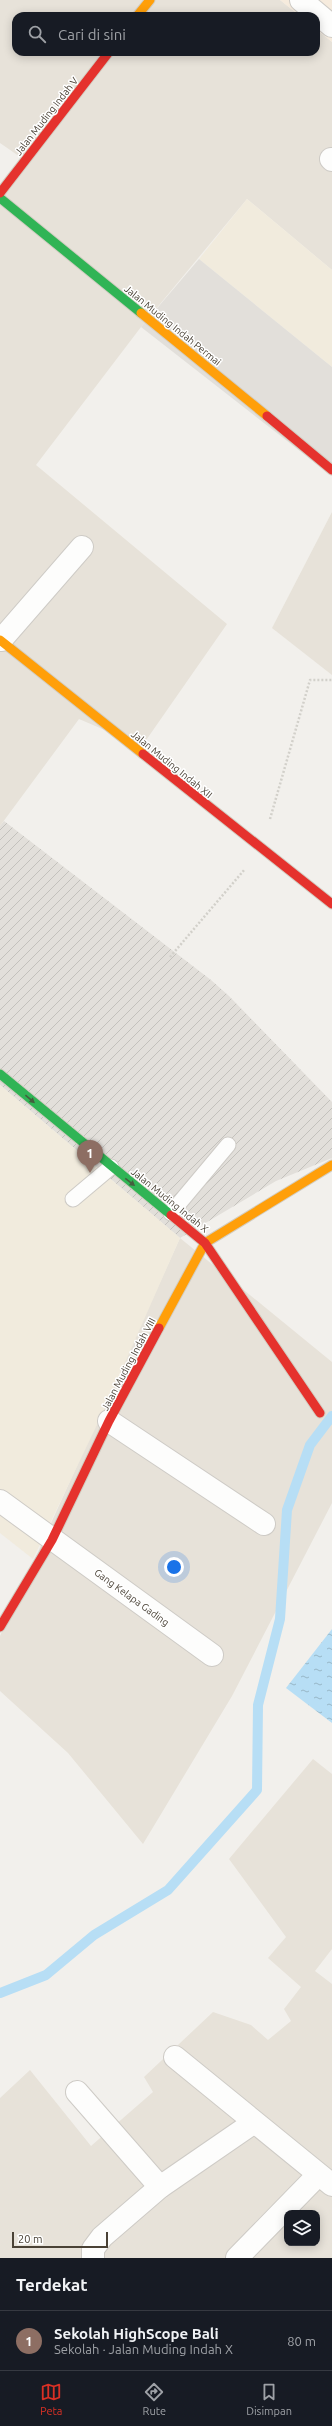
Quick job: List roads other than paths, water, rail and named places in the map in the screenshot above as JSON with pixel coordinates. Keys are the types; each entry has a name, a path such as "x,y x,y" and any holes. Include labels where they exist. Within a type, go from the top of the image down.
{"street":[{"path":"140,12 150,0"},
{"path":"301,0 315,12"},
{"path":"320,16 332,26"},
{"name":"Jalan Muding Indah V","path":"0,193 107,56"},
{"name":"Jalan Muding Indah Permai","path":"0,198 332,470"},
{"path":"0,640 82,548"},
{"name":"Jalan Muding Indah XII","path":"0,640 332,904"},
{"name":"Jalan Muding Indah X","path":"0,1074 205,1243 320,1413"},
{"path":"205,1243 332,1165"},
{"name":"Jalan Muding Indah VIII","path":"0,1627 52,1540 109,1421 205,1243"},
{"path":"109,1421 264,1524"},
{"name":"Gang Kelapa Gading","path":"0,1501 212,1655"},
{"path":"175,2057 253,2123 325,2180 237,2258"},
{"path":"77,2092 160,2187"},
{"path":"93,2258 93,2249 102,2237 160,2187 253,2123"}],"lane":[{"path":"171,1214 228,1145"},
{"path":"73,1199 111,1167"}],"water":[{"path":"332,1629 332,1723 286,1688"}],"waterway":[{"path":"0,1993 46,1975 94,1935 168,1890 257,1790 258,1705 280,1619 287,1510 310,1445 332,1416"}],"place":[{"name":"Sekolah HighScope Bali","path":"90,1173"}]}
